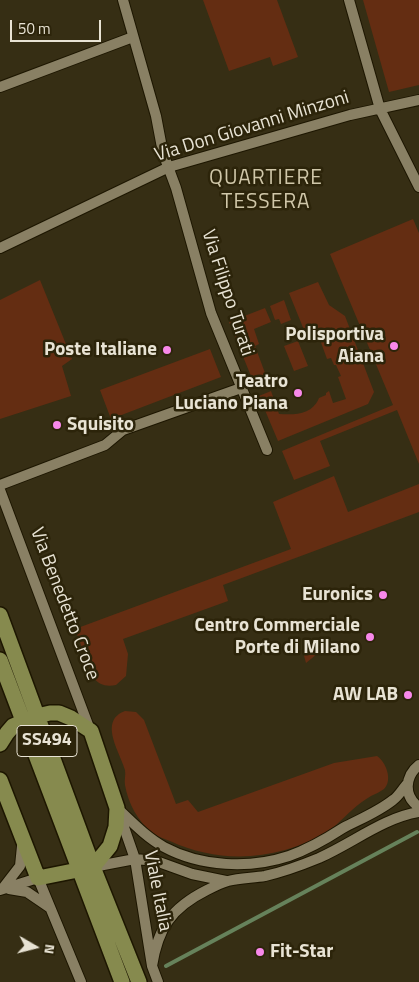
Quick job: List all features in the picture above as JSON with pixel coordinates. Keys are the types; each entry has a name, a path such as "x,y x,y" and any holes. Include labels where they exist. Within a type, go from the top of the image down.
{"main road":[{"name":"SS494","path":"0,615 37,716 122,982"},
{"name":"SS494","path":"0,660 23,722 86,868 139,982"},
{"name":"SS494","path":"0,744 13,726 50,713 71,718 90,731"},
{"name":"Via Benedetto Croce","path":"86,868 110,846 116,827 117,808 90,731"},
{"path":"0,780 38,878 86,868"}],"street":[{"name":"Via Filippo Turati","path":"123,0 156,116 163,153 169,167 212,313 267,450"},
{"path":"349,0 380,109 419,187"},
{"path":"0,87 133,37"},
{"name":"Via Don Giovanni Minzoni","path":"0,248 169,167 350,116 419,100"},
{"path":"0,485 105,445 123,430 241,388"},
{"name":"Via Benedetto Croce","path":"0,490 90,731"},
{"path":"419,765 411,773 408,783 410,798 419,807"},
{"path":"117,808 142,831 164,847 183,855 204,860 248,864 288,856 306,849 356,823 394,799 408,783"},
{"name":"Viale Italia","path":"117,808 135,859 152,966 158,982"},
{"path":"152,966 158,938 169,920 193,897 226,881 266,876 300,865 335,850 397,818 419,812"},
{"path":"1,889 20,866 23,853 22,835"},
{"path":"86,868 135,859 156,861 192,874 226,881"},
{"path":"1,889 38,878 81,982"},
{"path":"1,889 18,889 27,892 51,910"}],"shaded area":[{"path":"203,0 277,0 298,57 273,66 270,57 229,71"},
{"path":"363,0 419,0 419,85 389,92"},
{"name":"Polisportiva Aiana","path":"413,219 419,233 419,464 397,410 320,441 330,466 294,480 282,451 393,405 330,254"},
{"path":"40,280 72,359 62,366 71,396 0,419 0,300"},
{"path":"318,282 329,305 345,316 374,392 368,404 278,441 259,396 271,391 279,414 297,414 307,411 316,404 319,398 326,395 329,391 333,403 346,399 338,377 341,376 336,365 334,365 331,358 327,359 315,326 304,330 289,293"},
{"path":"284,300 291,320 281,324 279,319 275,320 270,306"},
{"path":"265,308 271,322 254,329 259,344 255,346 268,381 255,386 229,322"},
{"path":"298,341 308,366 294,371 284,346"},
{"path":"210,349 221,377 111,419 100,390"},
{"path":"334,476 348,512 419,484 419,512 223,585 228,601 123,639 128,654 126,676 116,685 103,685 93,677 75,629 291,549 273,502"},
{"path":"323,644 326,651 317,654 306,663 303,652"},
{"path":"125,711 136,712 144,720 176,804 188,800 198,812 334,763 377,756 386,767 387,785 384,789 361,802 336,825 318,837 298,846 256,856 227,856 198,851 155,834 148,829 134,812 126,792 125,770 113,738 112,729 113,722 117,716"}],"waterway":[{"path":"166,966 417,832"}],"place":[{"name":"Polisportiva Aiana","path":"394,346"},
{"name":"Poste Italiane","path":"167,350"},
{"name":"Teatro Luciano Piana","path":"298,393"},
{"name":"Squisito","path":"57,425"},
{"name":"Euronics","path":"383,595"},
{"name":"Centro Commerciale Porte di Milano","path":"370,637"},
{"name":"AW LAB","path":"408,695"},
{"name":"Fit-Star","path":"260,952"}],"district":[{"name":"QUARTIERE TESSERA","path":"266,191"}]}
